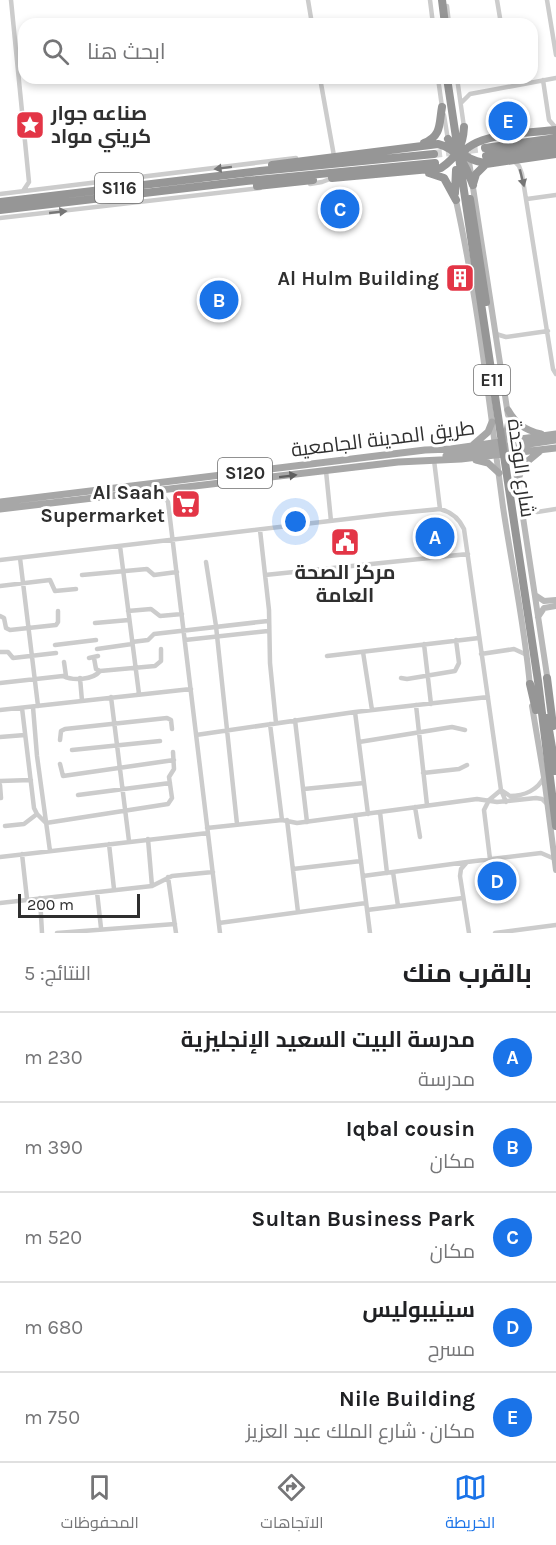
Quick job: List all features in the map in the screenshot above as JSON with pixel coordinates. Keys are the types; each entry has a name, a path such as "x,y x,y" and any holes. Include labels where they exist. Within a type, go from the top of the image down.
{"highway":[{"path":"436,0 439,18"},
{"path":"444,0 446,18"},
{"name":"شارع الوحدة","path":"448,84 540,681 556,771"},
{"name":"شارع الوحدة","path":"453,84 540,681 556,826"},
{"path":"237,174 251,168 301,160 418,146 432,140 438,133 442,107"},
{"path":"464,127 486,151 511,160 556,154"},
{"path":"455,196 458,153 462,145 464,127"},
{"path":"473,185 486,151 556,129"},
{"path":"212,186 272,185 438,169 458,153 486,151 556,138"},
{"path":"418,146 458,153 556,147"},
{"path":"458,153 473,185"},
{"name":"S116","path":"434,158 212,186 1,210 237,174 434,158"},
{"path":"420,171 442,176 455,196"}],"main road":[{"path":"508,410 523,428 547,435"},
{"path":"509,421 510,445"},
{"path":"472,446 488,432 492,422"},
{"name":"طريق المدينة الجامعية","path":"0,509 399,462 461,459 556,434"},
{"path":"423,461 437,456 503,449 510,445 556,440"},
{"name":"طريق المدينة الجامعية","path":"510,445 543,450 556,448"},
{"name":"طريق المدينة الجامعية","path":"0,502 472,446 496,449"},
{"path":"518,482 525,463 543,450"},
{"path":"461,459 485,462 499,473"}],"street":[{"path":"11,0 18,75"},
{"path":"308,0 311,18"},
{"path":"430,0 432,18"},
{"path":"497,0 500,18"},
{"path":"547,0 556,55"},
{"path":"538,81 556,78"},
{"path":"542,132 549,120 543,80"},
{"path":"19,84 28,182 23,191"},
{"path":"321,84 334,156"},
{"path":"439,84 442,107 458,153"},
{"path":"458,84 464,127"},
{"path":"510,84 510,88"},
{"path":"461,103 470,94 523,84"},
{"path":"549,120 556,129"},
{"path":"0,194 287,159 301,160"},
{"path":"511,160 521,170 553,369 556,374"},
{"path":"1,210 320,183 330,179"},
{"path":"28,182 37,190"},
{"path":"473,185 509,421"},
{"path":"527,199 556,195"},
{"path":"455,196 468,255 527,655 540,681 556,727"},
{"path":"496,334 506,337 548,331"},
{"path":"498,346 506,337"},
{"path":"510,445 518,482 538,617 544,777 556,870"},
{"path":"434,460 440,509"},
{"path":"326,471 331,521"},
{"path":"177,488 168,502 220,933"},
{"path":"159,490 168,502"},
{"path":"0,560 440,509 452,514 464,529 501,790 506,802"},
{"path":"537,512 556,509"},
{"path":"260,530 265,575 273,724 298,912"},
{"path":"120,546 139,694"},
{"path":"265,575 468,554"},
{"path":"20,558 35,680 35,706 50,851"},
{"path":"206,562 216,626 237,824"},
{"path":"82,575 147,569 154,575 177,572"},
{"path":"0,586 50,580 56,591 76,589"},
{"path":"534,594 544,601 556,600"},
{"path":"538,617 544,608 556,606"},
{"path":"128,611 151,609 160,616 182,614"},
{"path":"0,616 4,618 8,630 57,624 58,611"},
{"path":"95,623 129,620"},
{"path":"97,649 148,640 154,634 268,621"},
{"path":"185,640 268,631"},
{"path":"327,656 479,638"},
{"path":"481,654 514,649 524,638"},
{"path":"55,645 96,640"},
{"path":"401,678 428,676 457,669 459,663 456,640"},
{"path":"424,644 431,704"},
{"path":"94,657 96,669 100,671 135,668 159,664 162,658 161,649"},
{"path":"514,649 527,655"},
{"path":"0,652 8,652 12,658 57,653"},
{"path":"363,652 372,710"},
{"path":"64,662 66,676 70,680 96,676 100,671"},
{"path":"0,683 66,676"},
{"path":"80,678 82,701"},
{"path":"0,710 191,689"},
{"path":"111,697 129,841"},
{"path":"196,735 355,712 488,697"},
{"path":"416,705 427,805"},
{"path":"22,708 34,808 46,823"},
{"path":"355,712 368,814"},
{"path":"60,740 61,731 65,729 114,723 167,718 171,720 172,729"},
{"path":"295,720 307,822"},
{"path":"359,741 454,727 465,730"},
{"path":"0,737 25,735"},
{"path":"72,750 160,741"},
{"path":"46,823 168,804 172,798 169,777 174,768 173,752"},
{"path":"60,764 63,776 174,760"},
{"path":"423,773 459,769 467,765"},
{"path":"530,791 540,784 544,777"},
{"path":"1,798 0,783 31,780"},
{"path":"78,795 170,783"},
{"path":"303,789 364,783"},
{"path":"0,857 148,839 237,824 285,820 297,823 477,799 506,802 540,794 538,790 514,796 507,795 501,790"},
{"path":"490,859 484,813 489,800 501,790"},
{"path":"528,798 542,799 548,806"},
{"path":"415,807 420,837"},
{"path":"380,812 398,906"},
{"path":"5,826 24,824 37,814"},
{"path":"355,815 370,933"},
{"path":"148,839 152,886"},
{"path":"363,876 541,853 553,843"},
{"path":"109,844 114,890"},
{"path":"541,853 555,859"},
{"path":"22,854 27,899"},
{"path":"293,869 361,861"},
{"path":"466,862 460,872 469,933"},
{"path":"0,903 152,886 168,877 213,872"},
{"path":"168,877 176,933"},
{"path":"97,891 101,928"},
{"path":"40,898 42,933"},
{"path":"219,923 298,912 398,906 463,898"},
{"path":"57,933 175,924"},
{"path":"495,933 521,931 555,924"}],"tunnel":[{"path":"434,154 485,148"}],"place":[{"name":"Nile Building","path":"508,121"},
{"name":"صناعه جوار كريني مواد","path":"30,125"},
{"name":"Sultan Business Park","path":"340,209"},
{"name":"Al Hulm Building","path":"460,278"},
{"name":"Iqbal cousin","path":"219,300"},
{"name":"Al Saah Supermarket","path":"186,504"},
{"name":"مدرسة البيت السعيد الإنجليزية","path":"435,537"},
{"name":"مركز الصحة العامة","path":"345,542"},
{"name":"سينيبوليس","path":"497,881"}]}
